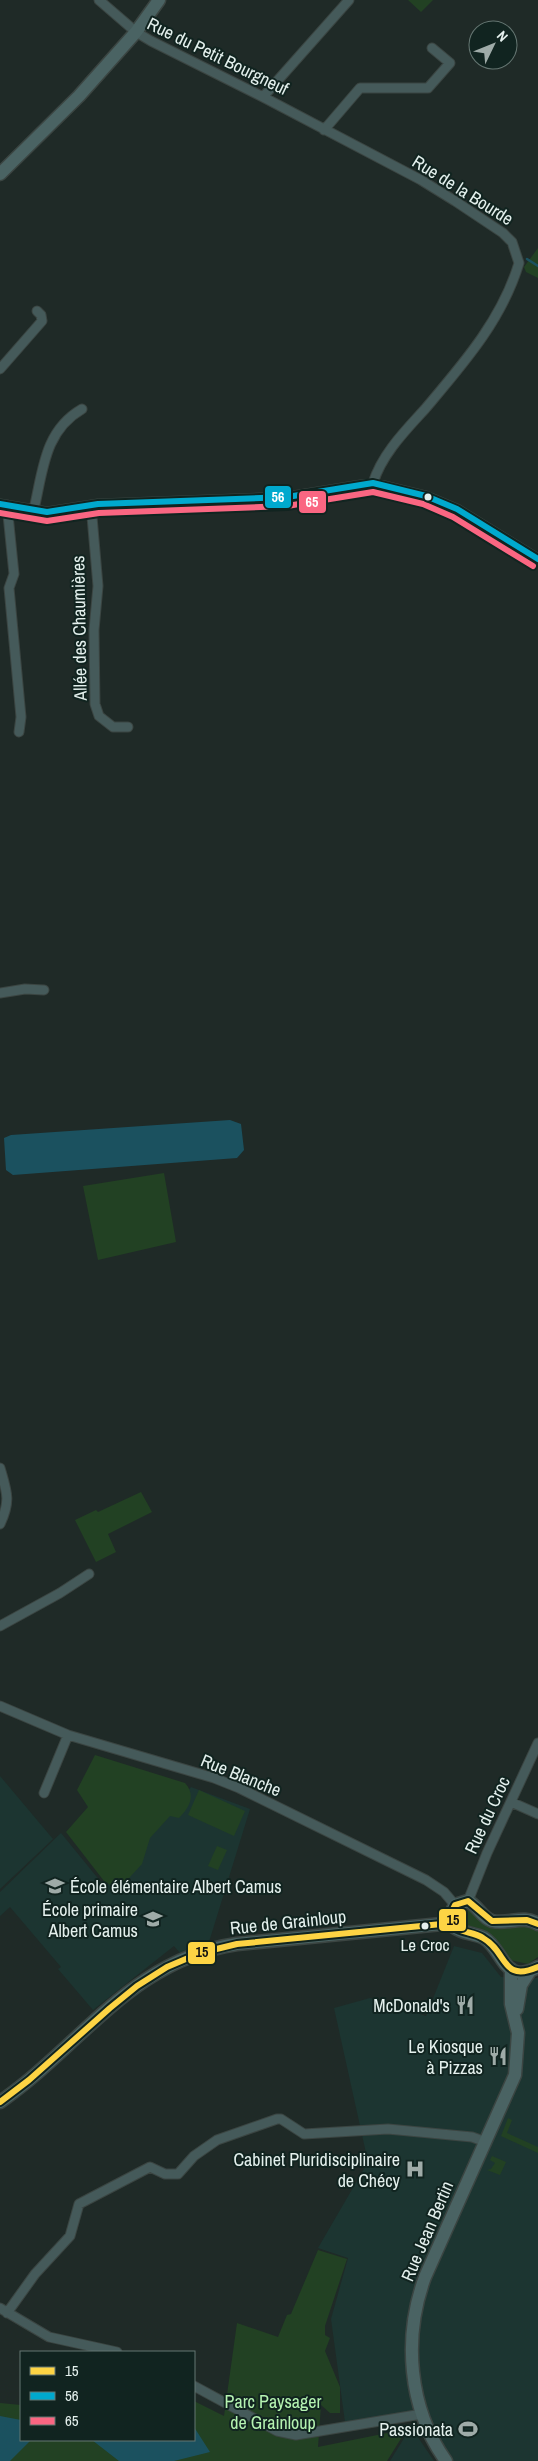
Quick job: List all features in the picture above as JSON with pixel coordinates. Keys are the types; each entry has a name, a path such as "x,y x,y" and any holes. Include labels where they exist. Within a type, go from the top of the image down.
{"street":[{"path":"99,0 136,32 159,0"},
{"path":"263,97 349,0"},
{"name":"Rue du Petit Bourgneuf","path":"0,174 79,96 136,32 324,130"},
{"path":"324,130 360,88 428,88 450,63 432,48"},
{"name":"Rue de la Bourde","path":"324,130 422,180 480,217 512,242 519,262 498,313 482,339 392,449 380,466 373,483"},
{"path":"0,370 42,321 41,315 37,311"},
{"path":"34,509 49,443 67,418 82,409"},
{"path":"19,732 21,717 9,588 14,574 3,504 47,512 91,505 288,497 373,483 426,496 457,509 538,558"},
{"name":"Allée des Chaumières","path":"91,505 98,586 94,630 94,704 100,716 113,727 128,728"},
{"path":"0,993 25,989 44,990"},
{"path":"0,1468 8,1500 7,1509 0,1524"},
{"path":"0,1626 89,1574"},
{"name":"Rue Blanche","path":"0,1706 68,1734 214,1778 239,1788 426,1880 444,1892 456,1905"},
{"path":"44,1793 68,1734"},
{"name":"Rue du Croc","path":"468,1901 484,1861 538,1743"},
{"path":"511,1802 538,1814"},
{"path":"534,1969 511,1969 500,1959 490,1942 475,1934 459,1931 452,1923 450,1913 456,1905 468,1901 489,1920 500,1922 536,1920"},
{"name":"Rue de Grainloup","path":"0,2102 21,2086 135,1986 161,1968 186,1956 236,1944 452,1923"},
{"name":"Rue Jean Bertin","path":"446,2461 422,2414 413,2377 413,2323 418,2296 515,2075 518,2033 512,2004 511,1969"},
{"name":"Rue Jean Bertin","path":"516,2018 521,1985 534,1969"},
{"path":"113,2351 49,2338 4,2310 70,2236 79,2204 150,2167 165,2174 178,2174 194,2156 220,2139 277,2119 281,2119 304,2134 388,2129 472,2137 486,2142"},
{"path":"195,2387 277,2431 296,2435 422,2414"}],"shaded area":[{"path":"0,1776 53,1839 0,1889"},
{"path":"191,1787 250,1809 209,1942 180,1953 174,1946 93,2010 58,1969 61,1967 10,1907 0,1916 0,1892 61,1833 105,1887"},
{"path":"454,1946 482,1953 501,1977 538,1978 538,2461 441,2461 415,2412 345,2422 331,2319 348,2258 318,2248 368,2162 334,2008 370,1998 426,2016"},
{"path":"411,2427 434,2461 390,2461"}],"green space":[{"path":"408,0 433,0 421,12"},
{"path":"538,248 538,278 526,272 524,267"},
{"path":"164,1173 176,1242 98,1260 83,1186"},
{"path":"141,1492 152,1512 108,1534 116,1552 96,1562 75,1520 96,1510 98,1512"},
{"path":"95,1755 185,1783 191,1796 189,1805 179,1818 170,1816 150,1838 142,1864 118,1890 104,1881 66,1832 88,1807 77,1790"},
{"path":"199,1790 245,1811 234,1836 188,1815"},
{"path":"217,1846 227,1850 218,1870 208,1866"},
{"path":"466,1909 496,1929 523,1925 534,1927 538,1931 538,1957 528,1964 510,1960 496,1939 489,1934 459,1922 460,1912"},
{"path":"508,2118 512,2120 507,2133 538,2147 538,2153 501,2136"},
{"path":"492,2156 506,2162 500,2175 487,2170 491,2169 495,2163 490,2160"},
{"name":"Parc Paysager de Grainloup","path":"318,2250 347,2259 325,2326 325,2335 330,2338 325,2351 340,2387 340,2413 330,2413 321,2405 318,2447 407,2429 387,2461 0,2461 0,2403 20,2405 20,2441 195,2441 195,2402 224,2416 237,2323 278,2337 287,2315 291,2314"}],"water":[{"path":"230,1120 241,1124 244,1150 237,1158 13,1175 6,1170 4,1138 11,1135"},
{"path":"0,2416 20,2420 20,2441 30,2441 10,2461 0,2461"},
{"path":"195,2429 210,2452 174,2461 119,2461 93,2441 195,2441"}],"waterway":[{"path":"527,259 538,266"}],"transit line":[{"name":"56","path":"0,504 47,512 98,504 287,497 373,483 426,496 457,509 538,559"},
{"name":"65","path":"0,513 47,521 99,513 287,506 373,492 423,504 453,517 533,566"},
{"name":"15","path":"538,1924 527,1920 492,1921 468,1901 455,1905 451,1913 454,1927 483,1938 491,1944 511,1969 526,1971 538,1967"},
{"name":"15","path":"0,2102 29,2080 137,1986 167,1967 200,1953 237,1944 452,1923"}],"place":[{"name":"École élémentaire Albert Camus","path":"55,1886"},
{"name":"École primaire Albert Camus","path":"153,1919"},
{"name":"Le Croc","path":"425,1926"},
{"name":"McDonald's","path":"465,2005"},
{"name":"Le Kiosque à Pizzas","path":"498,2056"},
{"name":"Cabinet Pluridisciplinaire de Chécy","path":"415,2169"},
{"name":"Passionata","path":"468,2429"}]}
